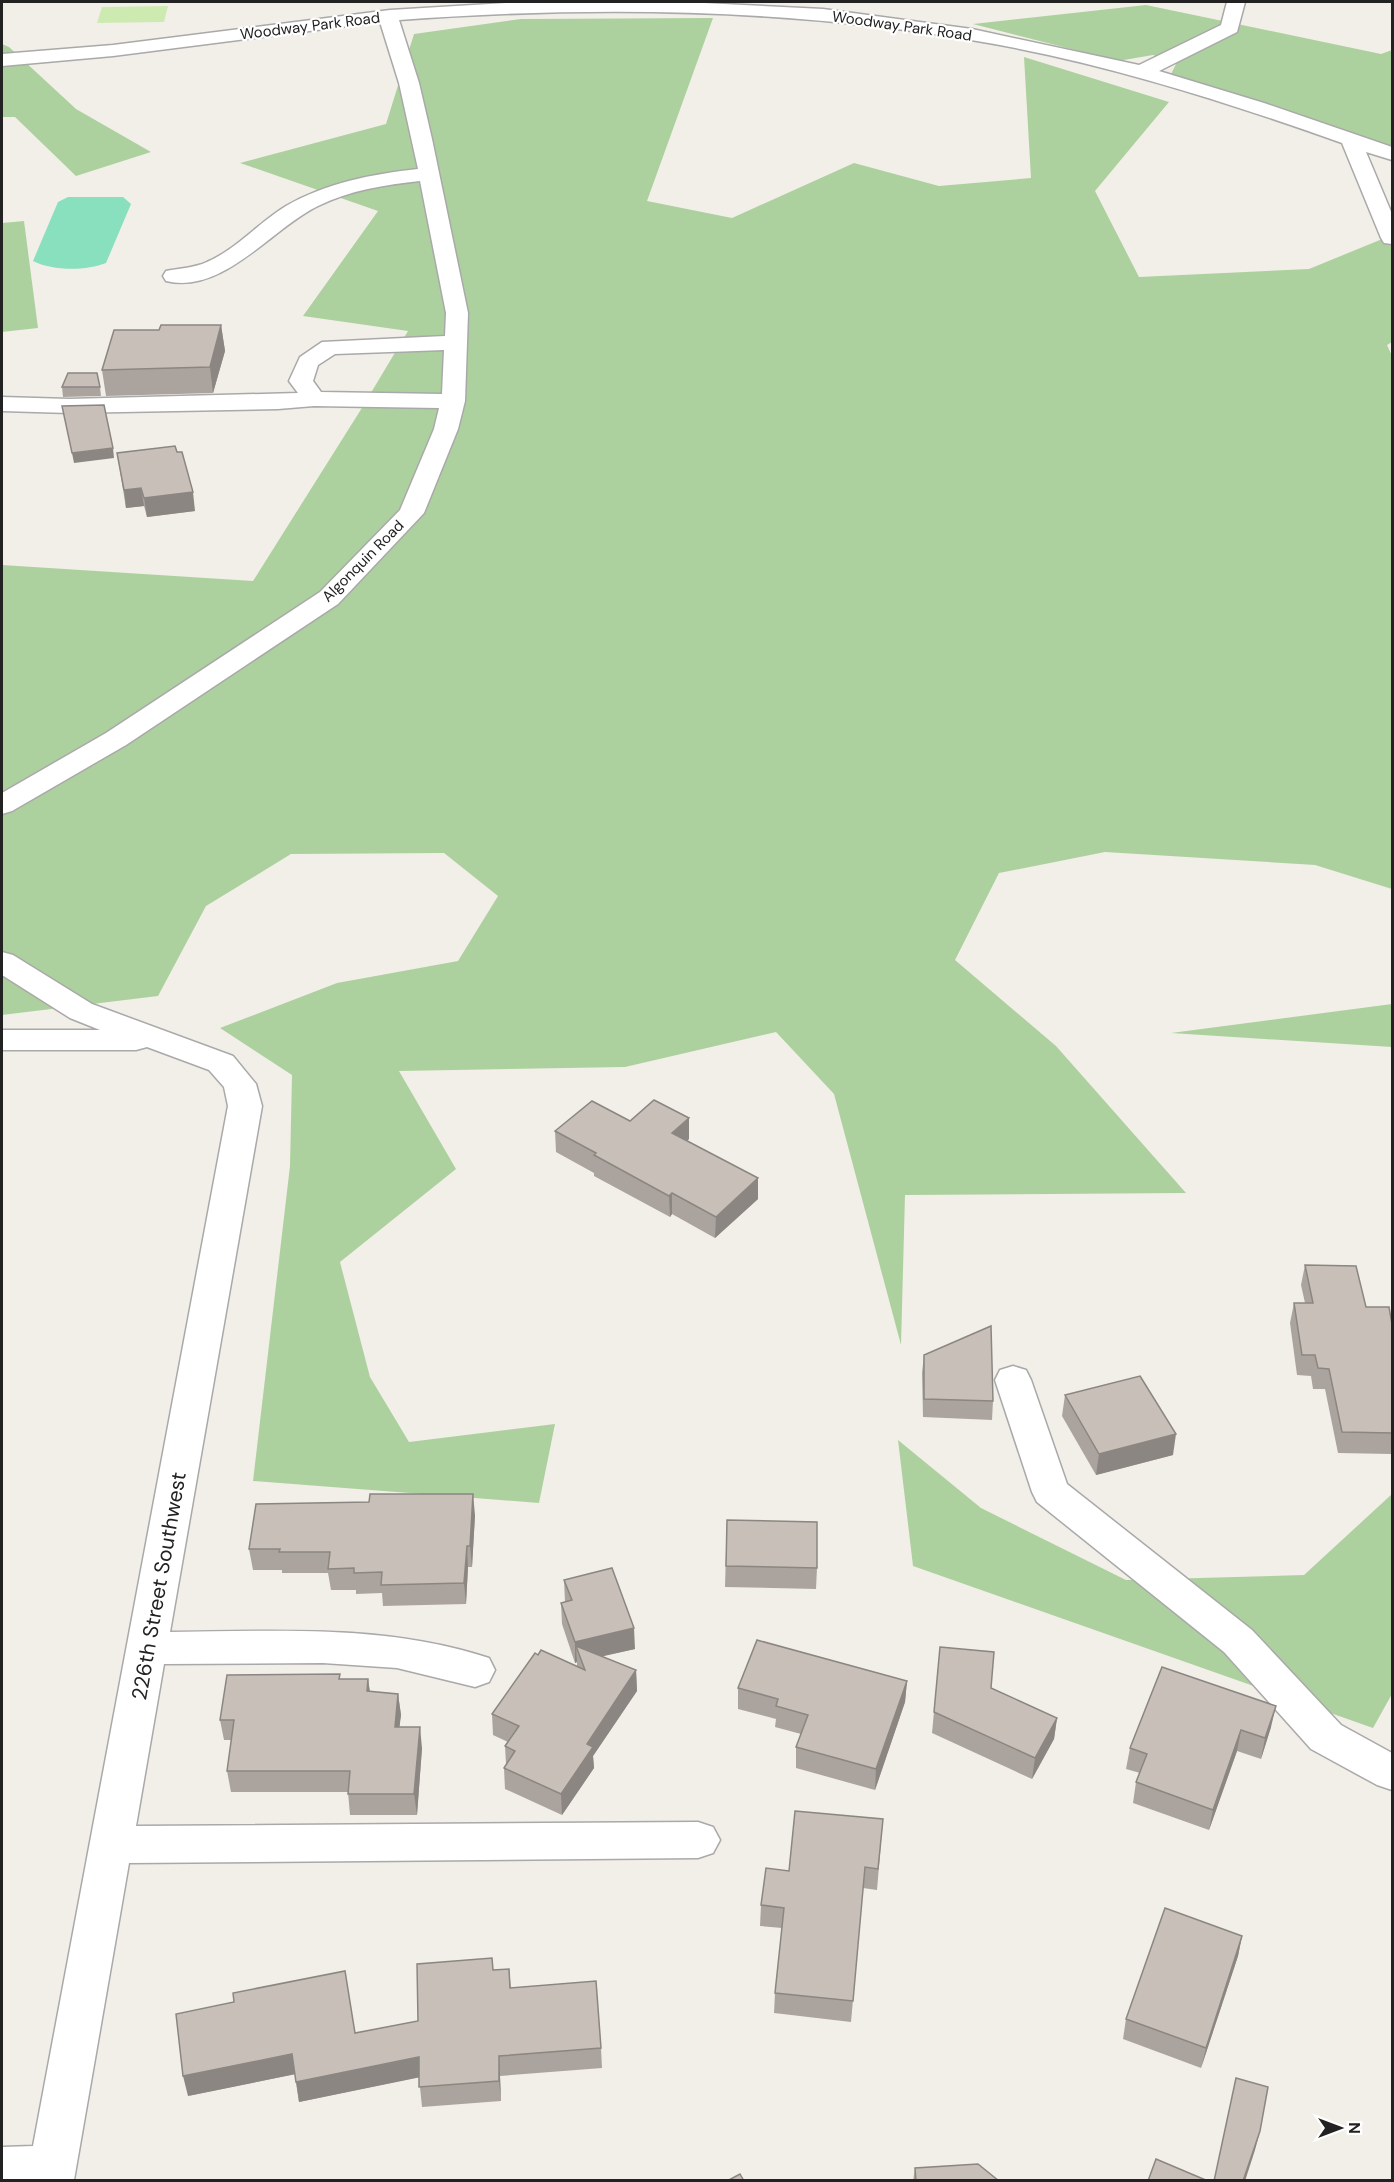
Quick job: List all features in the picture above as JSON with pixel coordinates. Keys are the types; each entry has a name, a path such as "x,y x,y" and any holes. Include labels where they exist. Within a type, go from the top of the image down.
{"street":[{"path":"311,2 320,24"},
{"path":"1141,72 1230,28 1236,2"},
{"name":"Woodway Park Road","path":"2,60 145,48 388,16 507,8 656,7 855,18 931,28 1043,48 1141,72 1208,91 1392,154"},
{"name":"Algonquin Road","path":"2,805 116,739 329,598 411,513 446,429 453,401 456,387 457,313 430,174 409,83 388,16"},
{"path":"1351,140 1392,238"},
{"path":"174,276 205,272 244,250 286,214 343,188 372,180 430,174"},
{"path":"314,399 301,381 308,362 330,347 456,343"},
{"path":"2,404 34,406 278,402 314,399 453,401"},
{"path":"2,962 81,1011 159,1040"},
{"path":"2,1040 159,1040"},
{"name":"226th Street Southwest","path":"51,2174 245,1106 240,1084 221,1063 159,1040"},
{"path":"1013,1380 1051,1492 1238,1641 1326,1737 1392,1773"},
{"path":"147,1648 323,1647 397,1652 476,1671"},
{"path":"112,1845 698,1840"},
{"path":"2,2169 51,2174"}],"green space":[{"path":"1146,5 1381,54 1392,50 1392,149 1170,76 1176,64 1153,55 1118,61 973,24"},
{"path":"168,6 164,22 97,23 102,7"},
{"path":"713,18 647,201 732,218 854,163 939,186 1031,178 1024,57 1169,102 1095,191 1139,277 1309,269 1392,235 1392,342 1387,345 1392,356 1392,889 1315,865 1105,852 999,873 955,960 1056,1046 1186,1193 905,1195 901,1345 834,1094 776,1032 625,1067 399,1071 456,1169 340,1262 370,1377 409,1442 555,1424 539,1503 253,1481 290,1166 292,1075 220,1028 337,983 458,961 498,896 444,853 291,854 206,906 158,996 2,1015 2,565 253,581 408,331 303,316 378,211 240,163 386,124 414,34 521,19"},
{"path":"2,44 9,47 76,109 151,152 76,176 15,117 2,117"},
{"path":"68,197 123,197 131,204 106,263 69,269 50,267 33,261 58,202"},
{"path":"24,221 38,328 2,332 2,223"},
{"path":"1392,1004 1392,1047 1171,1033"},
{"path":"898,1440 981,1508 1126,1580 1304,1575 1392,1494 1392,1694 1373,1728 913,1566"}],"building":[{"path":"161,325 221,325 210,367 102,370 114,330 159,330"},
{"path":"68,373 97,373 100,387 62,387"},
{"path":"104,405 113,448 72,453 62,406"},
{"path":"175,446 177,452 182,452 193,492 144,498 141,488 124,490 117,453"},
{"path":"654,1100 689,1118 672,1133 758,1178 716,1217 672,1193 669,1196 555,1131 592,1101 630,1121"},
{"path":"1305,1265 1356,1266 1366,1307 1389,1307 1392,1324 1392,1433 1342,1432 1329,1369 1318,1368 1315,1355 1302,1355 1294,1303 1313,1303"},
{"path":"991,1326 993,1401 924,1399 924,1355"},
{"path":"1140,1376 1176,1434 1099,1454 1065,1395"},
{"path":"370,1494 473,1494 470,1546 467,1546 464,1583 381,1585 382,1572 354,1573 354,1568 328,1569 330,1552 279,1552 280,1549 249,1549 256,1504 369,1502"},
{"path":"727,1520 817,1522 817,1568 726,1566"},
{"path":"612,1568 634,1628 575,1642 561,1603 572,1600 564,1580"},
{"path":"757,1640 907,1681 876,1769 796,1747 808,1715 776,1706 778,1699 738,1688"},
{"path":"576,1646 636,1670 587,1744 593,1747 561,1794 504,1768 515,1751 505,1746 519,1726 492,1714 535,1653 538,1655 541,1650 585,1670"},
{"path":"940,1647 994,1652 991,1688 1057,1718 1035,1758 934,1712"},
{"path":"1162,1667 1276,1706 1265,1738 1241,1730 1213,1810 1136,1782 1147,1754 1130,1748"},
{"path":"340,1674 339,1679 368,1679 367,1691 398,1694 395,1727 420,1727 414,1794 348,1794 350,1771 227,1771 234,1720 220,1720 227,1675"},
{"path":"795,1811 883,1819 878,1869 865,1867 853,2001 775,1993 784,1908 761,1905 766,1868 789,1871"},
{"path":"1165,1908 1242,1936 1206,2048 1126,2019"},
{"path":"492,1958 493,1970 509,1969 510,1988 596,1981 601,2048 499,2056 499,2081 419,2087 419,2057 296,2082 292,2054 183,2076 176,2014 234,2002 233,1993 345,1971 355,2033 418,2021 417,1964"},
{"path":"1236,2078 1268,2087 1260,2131 1243,2181 1214,2181"},
{"path":"1156,2159 1208,2181 1148,2181"},
{"path":"978,2164 999,2181 916,2181 915,2168"},
{"path":"740,2174 744,2181 727,2181"}]}
